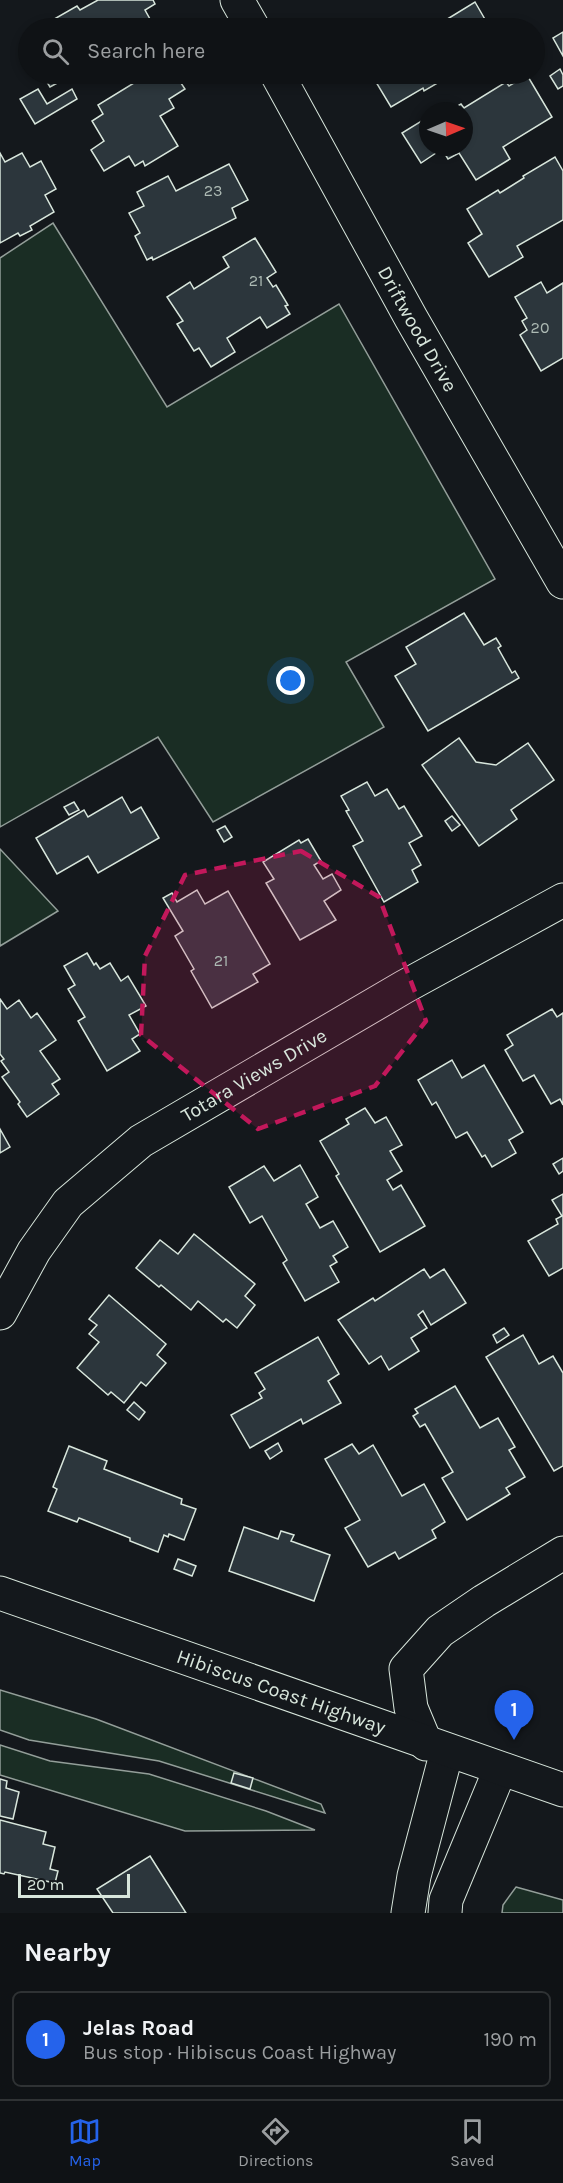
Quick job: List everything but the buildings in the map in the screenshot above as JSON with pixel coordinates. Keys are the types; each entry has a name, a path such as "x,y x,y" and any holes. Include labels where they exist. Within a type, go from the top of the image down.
{"street":[{"path":"237,0 247,18"},
{"name":"Driftwood Drive","path":"282,84 411,318 563,582"},
{"name":"Totara Views Drive","path":"0,1313 34,1251 68,1203 141,1141 404,987 563,900"},
{"path":"408,1913 437,1748 411,1708 406,1669 440,1631 563,1553"},
{"name":"Hibiscus Coast Highway","path":"0,1593 437,1748 563,1790"},
{"path":"445,1913 446,1900 500,1770"}],"highlighted area":[{"path":"301,851 379,897 426,1021 375,1086 258,1129 141,1035 145,956 185,875"}],"green space":[{"path":"53,223 167,407 339,304 495,579 346,662 384,727 213,822 158,737 0,827 0,258"},
{"path":"0,849 58,911 0,946"},
{"path":"0,1690 96,1719 321,1804 325,1813 159,1761 29,1740 0,1730"},
{"path":"0,1745 50,1761 149,1774 266,1811 315,1830 185,1831 0,1775"},
{"path":"516,1887 563,1900 563,1913 502,1913 503,1905"}],"place":[{"name":"Jelas Road","path":"514,1740"}]}
